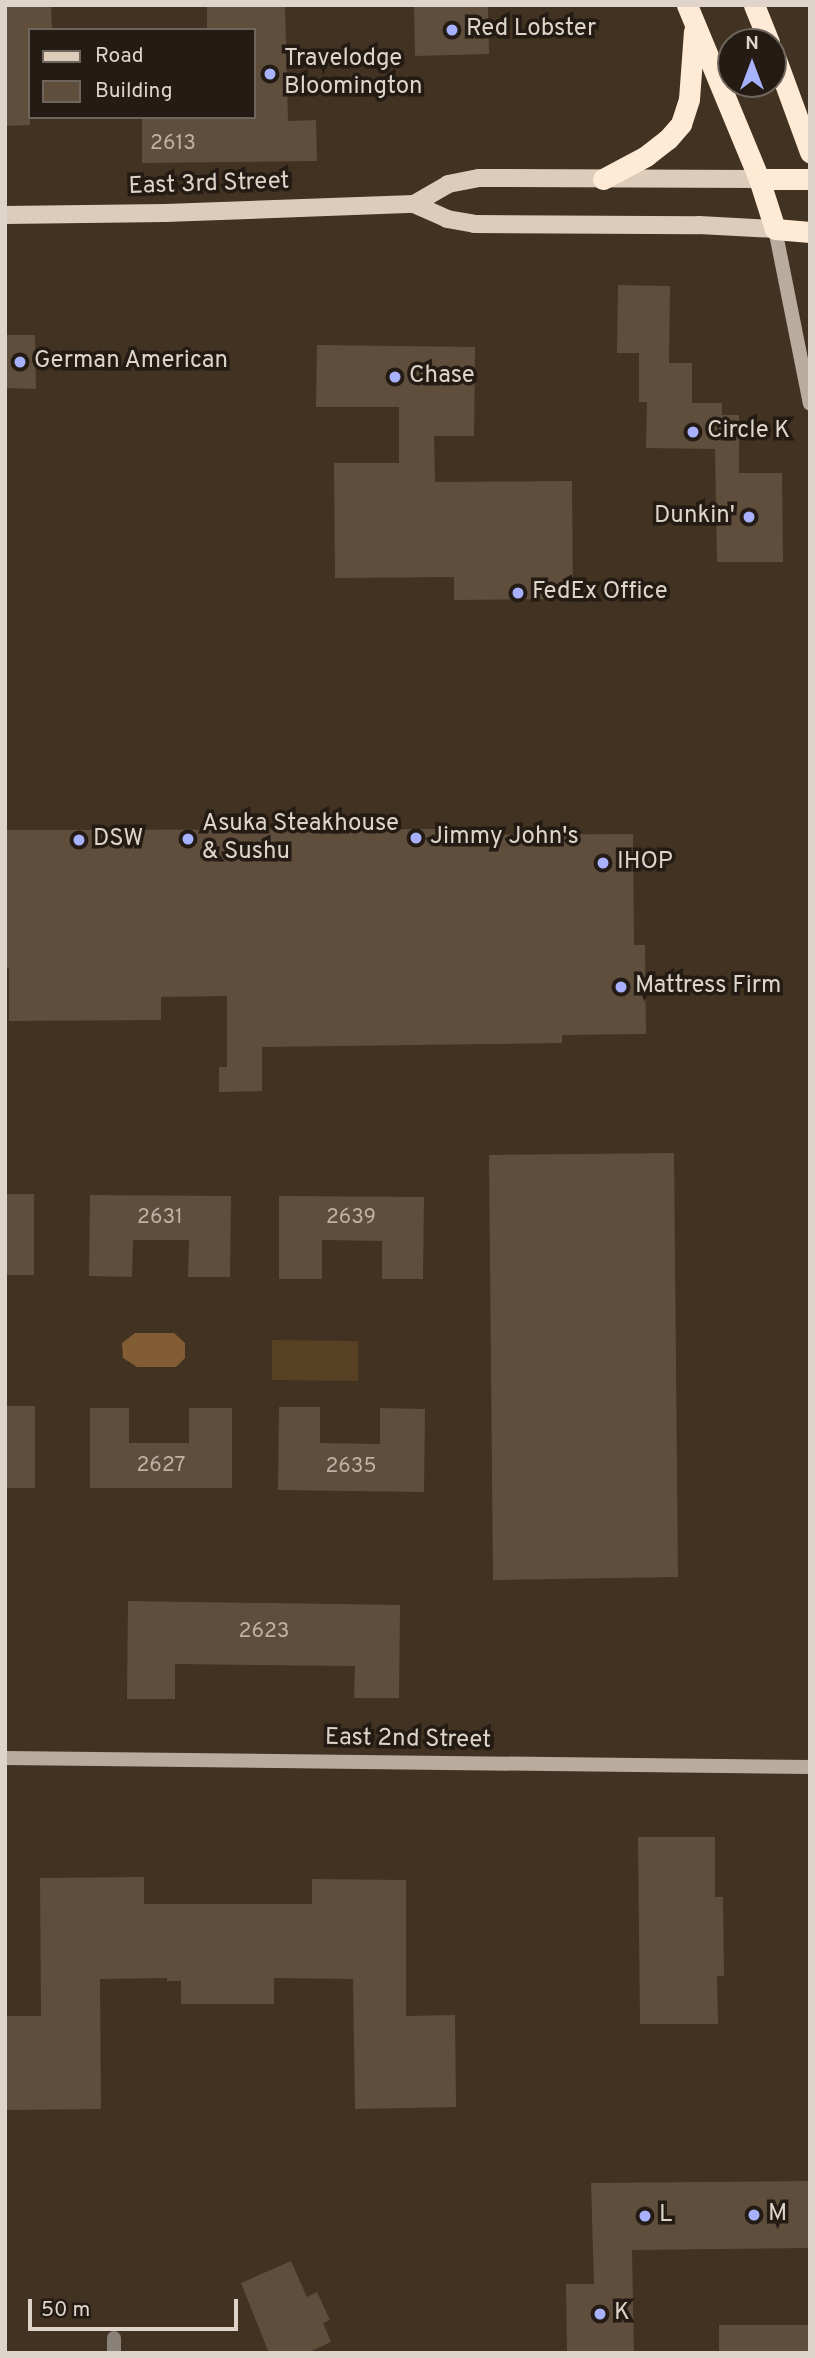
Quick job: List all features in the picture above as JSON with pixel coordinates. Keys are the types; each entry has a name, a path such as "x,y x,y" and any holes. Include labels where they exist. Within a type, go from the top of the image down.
{"highway":[{"path":"754,5 763,28"},
{"path":"603,179 646,156 668,139 681,124 689,99 690,13"},
{"path":"690,13 760,179 775,229"},
{"path":"787,89 810,152"},
{"name":"East 3rd Street","path":"760,179 810,179"},
{"name":"East 3rd Street","path":"775,229 810,232"}],"main road":[{"name":"East 3rd Street","path":"414,204 435,191 463,180 760,179"},
{"name":"East 3rd Street","path":"5,215 165,213 414,204 447,219 474,224 699,225 775,229"}],"street":[{"path":"775,229 810,404"},
{"name":"East 2nd Street","path":"5,1758 810,1766"}],"shaded area":[{"path":"135,1333 174,1333 185,1343 185,1358 176,1367 137,1367 123,1358 122,1343"},
{"path":"272,1340 358,1341 358,1381 272,1380"}],"building":[{"path":"5,5 51,5 52,28 28,28 30,125 5,126"},
{"name":"Travelodge Bloomington","path":"207,5 285,5 288,121 316,120 317,161 142,163 142,119 256,119 256,28 207,28"},
{"name":"Red Lobster","path":"414,5 488,5 489,54 415,56"},
{"path":"618,285 670,286 669,363 692,363 692,403 722,403 722,415 739,415 739,473 782,473 783,562 717,562 715,449 646,448 647,402 639,402 639,353 617,353"},
{"name":"German American","path":"5,335 35,335 36,389 5,388"},
{"path":"317,345 475,347 474,436 434,436 435,482 572,481 573,599 454,600 454,577 335,578 334,463 399,463 399,407 316,407"},
{"path":"455,829 451,835 633,834 634,945 645,945 646,1034 562,1035 562,1043 262,1047 262,1091 219,1092 219,1067 227,1067 227,996 161,997 161,1020 9,1021 9,968 5,968 5,830"},
{"path":"674,1153 678,1577 493,1580 489,1155"},
{"path":"5,1194 34,1194 34,1275 5,1275"},
{"path":"90,1195 231,1196 230,1277 188,1277 189,1240 133,1240 132,1277 89,1276"},
{"path":"279,1196 424,1197 423,1279 382,1279 382,1241 322,1240 322,1279 279,1279"},
{"path":"5,1406 35,1406 35,1488 5,1488"},
{"path":"279,1407 320,1407 320,1443 380,1444 380,1408 425,1409 424,1492 278,1490"},
{"path":"90,1408 129,1408 129,1443 189,1443 189,1408 232,1408 232,1488 90,1488"},
{"path":"128,1601 400,1605 399,1698 354,1698 355,1666 175,1664 175,1699 127,1699"},
{"path":"638,1837 715,1837 715,1897 723,1897 724,1976 717,1976 718,2024 640,2024"},
{"path":"144,1877 144,1904 312,1904 312,1879 406,1880 406,2016 455,2015 456,2107 355,2109 353,1979 274,1978 274,2004 181,2004 181,1981 167,1981 167,1978 100,1979 101,2109 5,2110 5,2016 41,2016 40,1878"},
{"path":"810,2181 810,2248 632,2250 634,2353 567,2353 566,2284 594,2284 591,2183"},
{"path":"291,2261 307,2297 317,2292 330,2320 323,2323 331,2342 307,2353 269,2353 241,2283"},
{"path":"719,2325 810,2325 810,2353 719,2353"}],"place":[{"name":"Red Lobster","path":"452,30"},
{"name":"Travelodge Bloomington","path":"270,74"},
{"name":"German American","path":"20,362"},
{"name":"Chase","path":"395,377"},
{"name":"Circle K","path":"693,432"},
{"name":"Dunkin'","path":"749,517"},
{"name":"FedEx Office","path":"518,593"},
{"name":"Jimmy John's","path":"416,838"},
{"name":"Asuka Steakhouse & Sushu","path":"188,839"},
{"name":"DSW","path":"79,840"},
{"name":"IHOP","path":"603,863"},
{"name":"Mattress Firm","path":"621,987"},
{"name":"M","path":"754,2215"},
{"name":"L","path":"645,2216"},
{"name":"K","path":"600,2314"}]}
